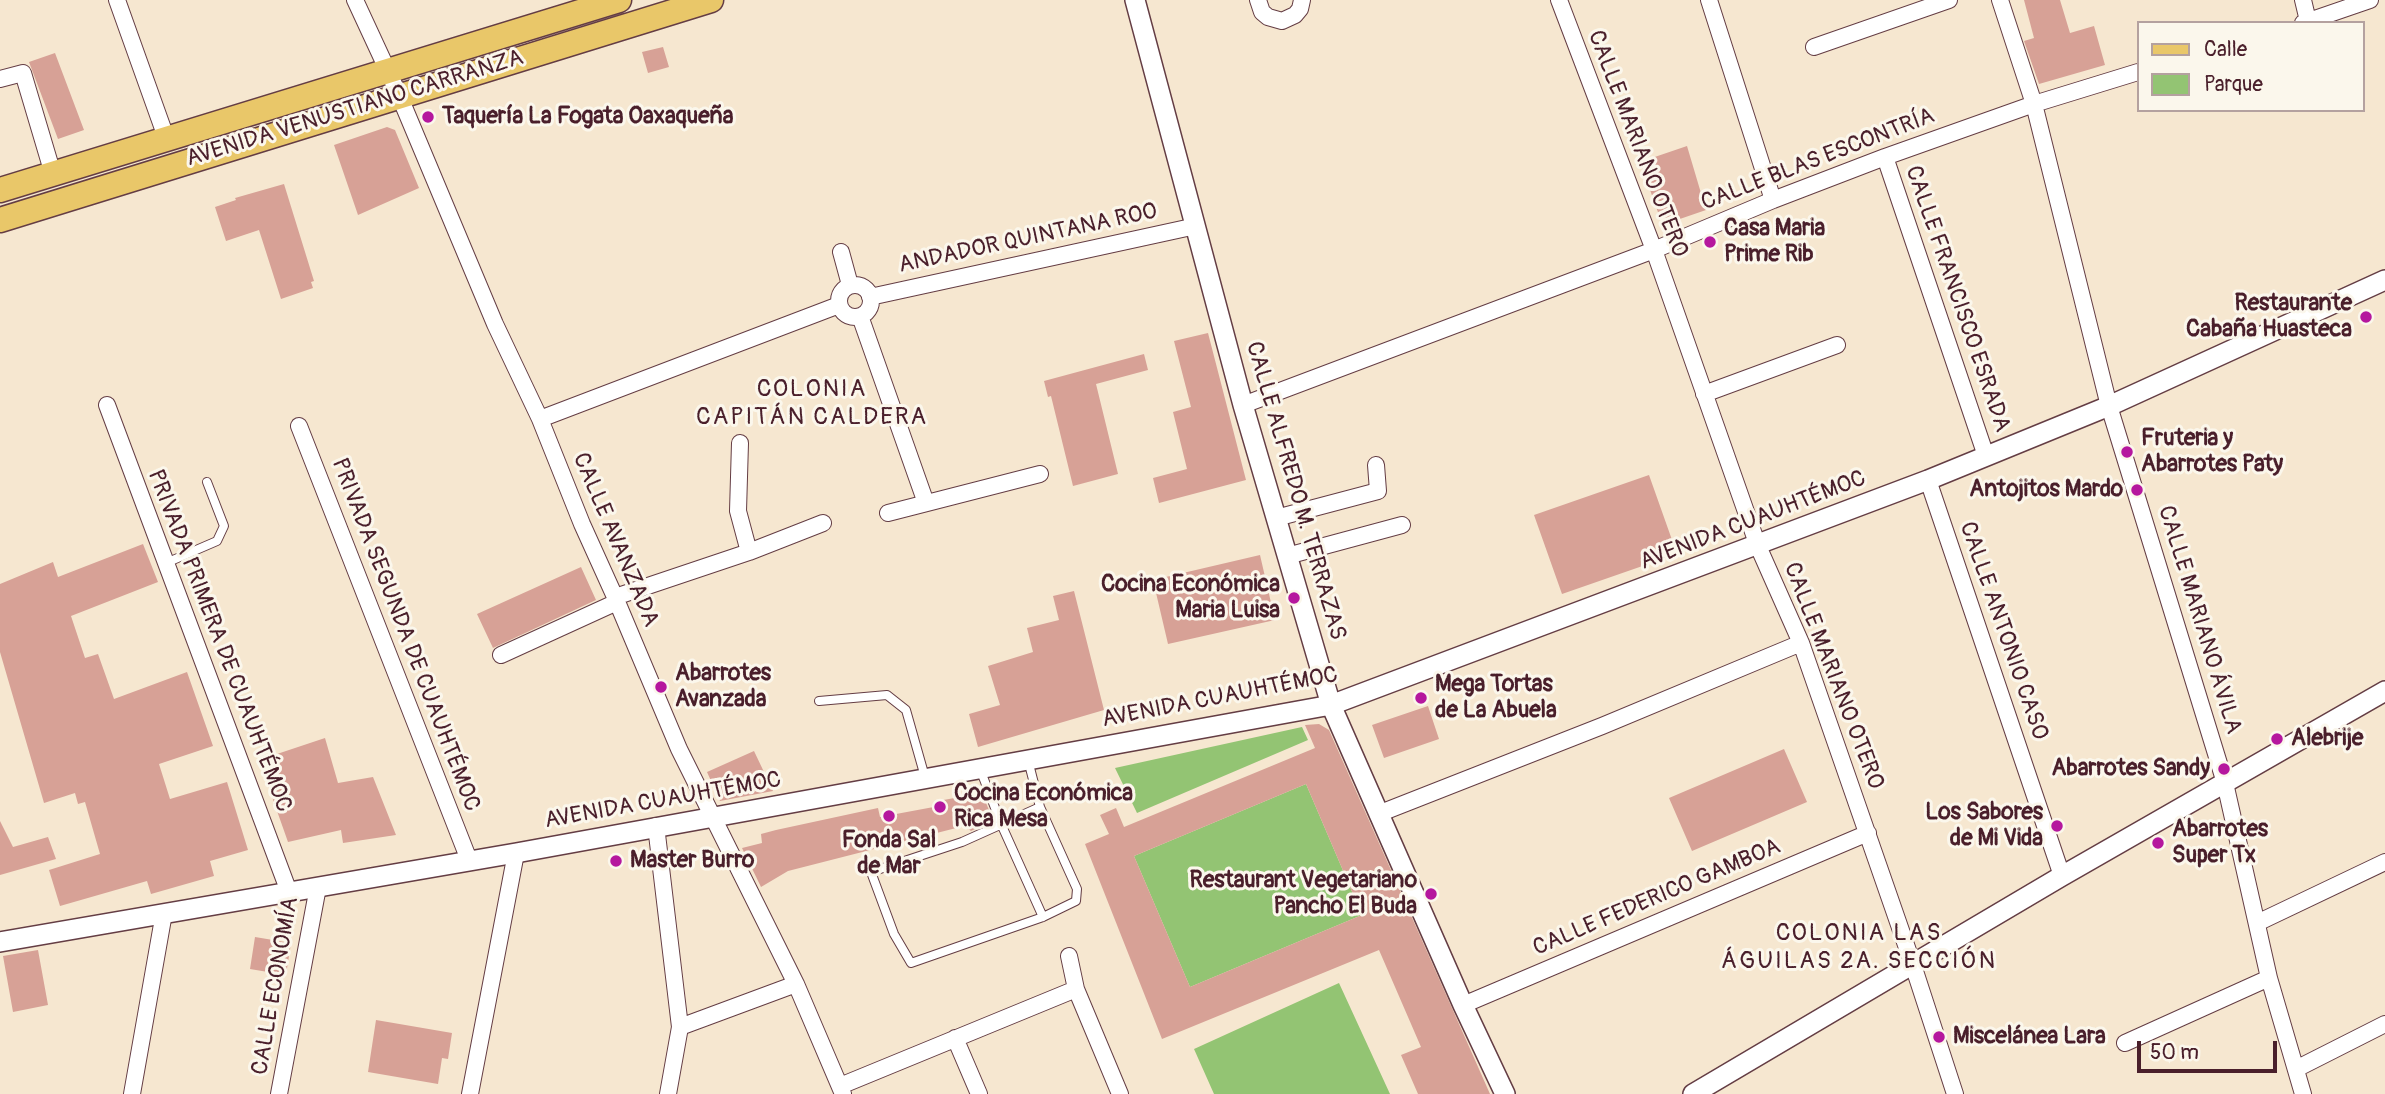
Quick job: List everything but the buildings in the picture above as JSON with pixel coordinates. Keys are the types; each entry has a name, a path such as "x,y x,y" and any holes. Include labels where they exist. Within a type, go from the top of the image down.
{"main road":[{"name":"AVENIDA VENUSTIANO CARRANZA","path":"0,190 618,0"},
{"name":"AVENIDA VENUSTIANO CARRANZA","path":"0,220 711,0"}],"street":[{"path":"117,0 167,140"},
{"name":"CALLE AVANZADA","path":"355,0 399,95 495,324 540,419 679,749 796,984 842,1090"},
{"name":"CALLE ALFREDO M. TERRAZAS","path":"1135,0 1243,405 1331,705 1505,1094"},
{"path":"1258,0 1262,12 1282,21 1295,15 1302,0"},
{"name":"CALLE MARIANO OTERO","path":"1559,0 1654,250 1758,546 1801,643 1955,1094"},
{"path":"1709,0 1773,200"},
{"path":"1814,47 1949,0"},
{"name":"CALLE MARIANO ÁVILA","path":"2000,0 2034,104 2109,406 2225,783 2269,978 2303,1094"},
{"path":"2303,0 2306,21"},
{"path":"2309,21 2370,0"},
{"path":"1,74 23,73 53,174"},
{"name":"CALLE BLAS ESCONTRÍA","path":"1243,405 1654,250 1885,157 2034,104 2136,73"},
{"name":"CALLE FRANCISCO ESRADA","path":"1885,157 1986,456"},
{"name":"ANDADOR QUINTANA ROO","path":"870,297 1195,226"},
{"path":"841,252 850,285"},
{"name":"AVENIDA CUAUHTÉMOC","path":"0,942 516,853 1331,705 1928,480 2109,406 2385,280"},
{"path":"850,285 863,287 870,297 869,309 860,316 847,315 839,305 840,293 850,285"},
{"path":"540,419 839,305"},
{"path":"860,316 926,503"},
{"path":"1704,394 1837,345"},
{"name":"PRIVADA PRIMERA DE CUAUHTÉMOC","path":"107,405 289,892"},
{"name":"PRIVADA SEGUNDA DE CUAUHTÉMOC","path":"299,426 469,860"},
{"path":"740,443 738,511 749,552"},
{"path":"1276,518 1378,491 1376,466"},
{"path":"888,513 1040,474"},
{"name":"CALLE ANTONIO CASO","path":"1928,480 2062,876"},
{"path":"501,655 616,600 823,523"},
{"path":"1287,556 1402,525"},
{"path":"1378,814 1602,726 1801,643"},
{"path":"1693,1094 2062,876 2385,691"},
{"path":"656,826 680,1027 668,1094"},
{"name":"CALLE FEDERICO GAMBOA","path":"1463,1005 1868,833"},
{"path":"470,1094 516,853"},
{"path":"2257,923 2385,862"},
{"name":"CALLE ECONOMÍA","path":"279,1094 318,887"},
{"path":"132,1094 164,913"},
{"path":"1069,956 1076,989 1120,1094"},
{"path":"2125,1043 2269,978"},
{"path":"680,1027 796,984"},
{"path":"842,1090 955,1038 1076,989"},
{"path":"2296,1069 2385,1024"},
{"path":"955,1038 979,1094"}],"lane":[{"path":"166,563 217,541 224,526 206,482"},
{"path":"819,701 887,695 906,710 925,778"},
{"path":"1028,760 1040,807 1077,889 1076,901 1043,917 911,963 894,934 871,872 962,842 1040,807"},
{"path":"979,769 1043,917"}],"green space":[{"path":"1302,727 1308,740 1137,813 1115,768"},
{"path":"1306,784 1362,915 1190,987 1134,856"},
{"path":"1339,983 1390,1094 1214,1094 1194,1049"}],"place":[{"name":"Taquería La Fogata Oaxaqueña","path":"428,117"},
{"name":"Casa Maria Prime Rib","path":"1710,242"},
{"name":"Restaurante Cabaña Huasteca","path":"2366,317"},
{"name":"Fruteria y Abarrotes Paty","path":"2127,452"},
{"name":"Antojitos Mardo","path":"2137,490"},
{"name":"Cocina Económica Maria Luisa","path":"1294,598"},
{"name":"Abarrotes Avanzada","path":"661,687"},
{"name":"Mega Tortas de La Abuela","path":"1421,698"},
{"name":"Alebrije","path":"2277,739"},
{"name":"Abarrotes Sandy","path":"2224,769"},
{"name":"Cocina Económica Rica Mesa","path":"940,807"},
{"name":"Fonda Sal de Mar","path":"889,816"},
{"name":"Los Sabores de Mi Vida","path":"2057,826"},
{"name":"Abarrotes Super Tx","path":"2158,843"},
{"name":"Master Burro","path":"616,861"},
{"name":"Restaurant Vegetariano Pancho El Buda","path":"1431,894"},
{"name":"Miscelánea Lara","path":"1939,1037"}],"district":[{"name":"COLONIA CAPITÁN CALDERA","path":"812,404"},
{"name":"COLONIA LAS ÁGUILAS 2A. SECCIÓN","path":"1859,948"}]}
